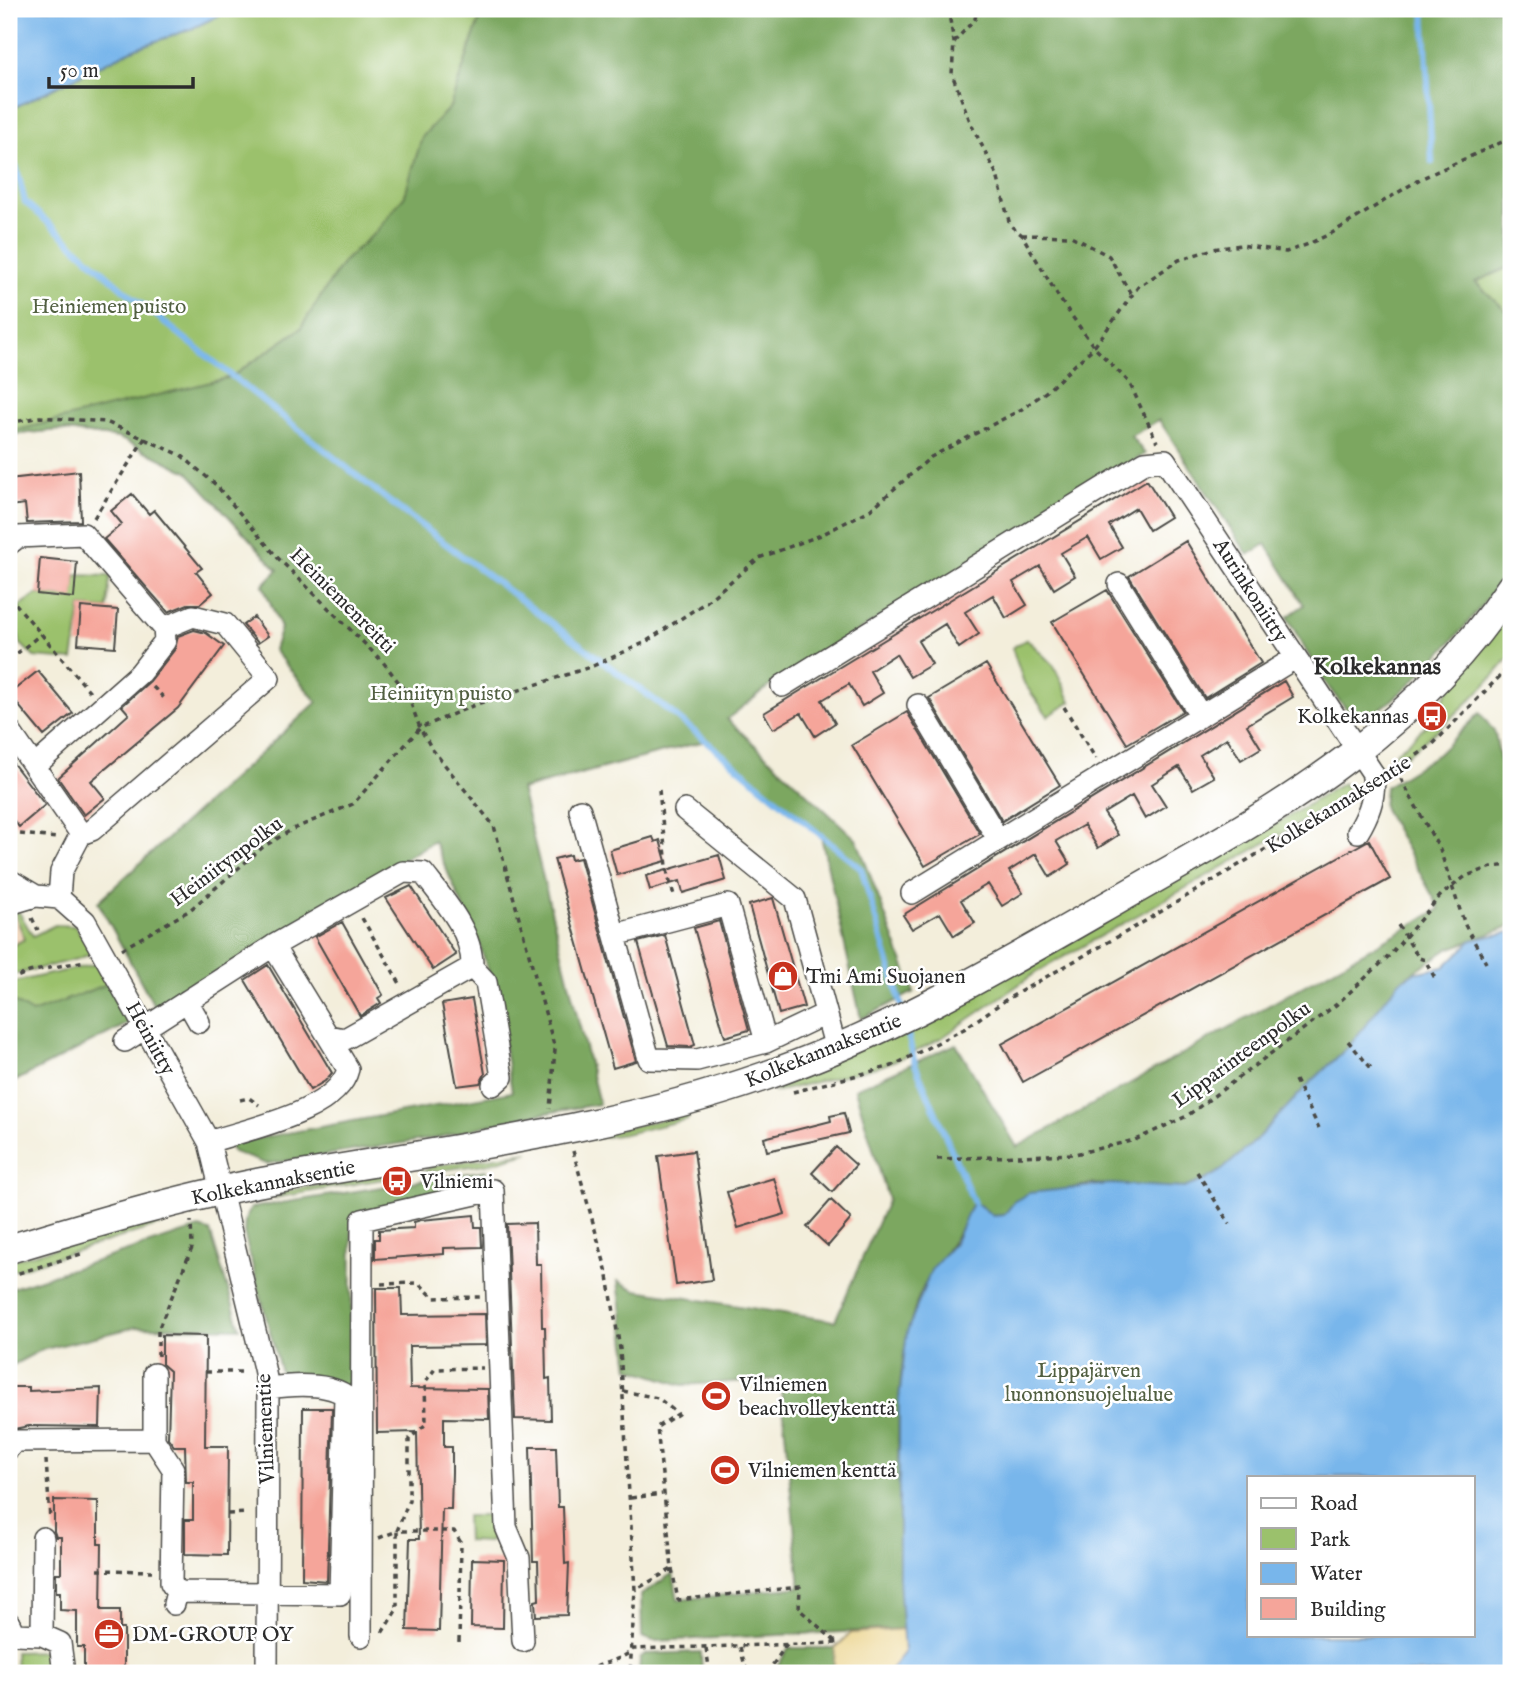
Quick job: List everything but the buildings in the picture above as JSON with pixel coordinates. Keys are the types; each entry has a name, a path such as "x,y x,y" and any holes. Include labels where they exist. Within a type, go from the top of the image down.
{"main road":[{"name":"Kolkekannaksentie","path":"9,1249 98,1222 220,1191 550,1131 692,1098 764,1077 881,1030 1273,810 1359,752 1434,683 1511,587"}],"street":[{"name":"Aurinkoniitty","path":"1165,460 1372,772 1375,784"},
{"path":"782,686 1145,463 1165,460"},
{"path":"9,544 18,537 83,534 164,628 165,641 148,662 36,765"},
{"path":"1119,584 1201,716"},
{"path":"9,904 36,896 59,898 61,872 78,837 92,830 270,678 225,624 193,616 164,628"},
{"path":"912,892 1295,658"},
{"path":"918,705 998,839"},
{"path":"9,730 36,765 78,837"},
{"path":"1358,832 1366,819 1375,784"},
{"path":"580,810 649,1059 697,1060 766,1042 825,1014"},
{"path":"685,810 795,899 836,1049"},
{"path":"125,1041 273,946 402,872 423,873 453,912 472,954 472,967 486,982 502,1077 493,1085"},
{"path":"9,880 36,896"},
{"name":"Heiniitty","path":"59,898 85,920 209,1142 220,1191"},
{"path":"615,935 728,905 766,1042"},
{"path":"209,1142 296,1114 334,1094 345,1081 348,1069 273,946"},
{"path":"328,1036 345,1039 472,967"},
{"path":"187,1001 200,1022"},
{"path":"371,1635 361,1544 362,1220 493,1190 506,1527 519,1558 523,1641"},
{"name":"Vilniementie","path":"220,1191 261,1380 267,1591 275,1636 267,1673"},
{"path":"154,1374 154,1440 173,1469 171,1583 175,1598 217,1597 267,1591 326,1596 340,1594 345,1395 338,1390 261,1380"},
{"path":"9,1448 15,1441 154,1440"},
{"path":"42,1635 43,1541"},
{"path":"9,1623 14,1634 42,1635 60,1643 64,1673"}],"path":[{"path":"948,9 954,42 952,74 971,124 997,175 1010,225 1021,235 1059,298 1094,346 1129,382 1165,460"},
{"path":"954,42 975,19 976,9"},
{"name":"Heiniitynpolku","path":"9,979 29,972 105,957 190,910 263,847 293,829 353,804 420,728 477,704 612,659 644,643 706,602 759,558 821,535 870,510 931,457 1022,409 1094,346 1138,287 1179,260 1213,248 1241,245 1286,252 1306,245 1332,233 1420,179 1511,138"},
{"path":"1021,235 1071,236 1109,257 1132,296"},
{"name":"Heiniemenreitti","path":"9,423 40,417 106,422 181,455 216,485 277,557 383,662 407,693 420,728 455,780 494,826 555,1049 550,1131"},
{"path":"83,534 145,438"},
{"path":"9,596 102,706"},
{"path":"9,660 41,634"},
{"name":"Kolkekannaksentie","path":"892,1066 964,1029 1007,999 1135,927 1375,784 1432,745 1511,666"},
{"path":"1064,707 1105,774"},
{"path":"1396,770 1440,850 1465,925 1486,963"},
{"path":"659,790 668,876 680,918"},
{"path":"20,834 78,837"},
{"name":"Lipparinteenpolku","path":"937,1159 1075,1154 1135,1140 1187,1116 1337,1004 1466,876 1492,867 1511,865"},
{"path":"352,901 411,1003"},
{"path":"1398,925 1419,958 1425,960 1436,980"},
{"path":"1348,1041 1371,1068"},
{"path":"1295,1080 1319,1128"},
{"path":"572,1149 608,1276 623,1391 635,1590 630,1673"},
{"path":"1197,1172 1230,1224"},
{"path":"158,1330 192,1248 191,1220"},
{"path":"362,1284 419,1283 434,1298 496,1297"},
{"path":"371,1635 397,1609 397,1531 409,1500 409,1440 426,1424 425,1382 435,1369 499,1368"},
{"path":"206,1372 261,1380"},
{"path":"588,1673 593,1667 624,1659 633,1649 837,1643 799,1609 800,1587 678,1600 662,1494 657,1427 678,1414 658,1398 623,1391"},
{"path":"43,1541 49,1537 50,1499 45,1441"},
{"path":"631,1498 662,1494"},
{"path":"228,1514 258,1513"},
{"path":"361,1544 397,1531 454,1531 461,1543 459,1642"},
{"path":"635,1590 673,1569"},
{"path":"97,1570 171,1571"},
{"path":"767,1673 787,1644"},
{"path":"740,1646 745,1666 751,1673"},
{"path":"706,1648 710,1673"}],"shaded area":[{"path":"9,906 25,939 9,947"}],"green space":[{"path":"232,9 483,9 450,107 422,137 405,195 376,232 343,262 300,329 231,377 705,741 521,790 599,1104 517,1118 496,994 479,943 434,841 156,1009 98,902 317,702 274,650 281,628 263,585 278,570 188,472 119,438 60,430 9,435 9,110 136,48 191,29"},
{"name":"Heiniityn puisto","path":"483,9 1511,9 1511,266 1475,282 1511,315 1511,559 1490,595 1445,649 1395,697 1375,712 1361,717 1352,713 1331,690 1287,617 1304,605 1266,544 1248,555 1159,420 1131,436 1145,454 771,685 727,719 857,840 914,992 861,1019 821,836 705,741 521,789 599,1104 517,1118 437,1138 266,1164 233,1152 227,1144 512,1092 496,994 479,943 434,841 156,1009 98,902 317,702 274,650 281,628 263,585 278,570 188,472 119,438 60,430 9,435 9,432 231,377 300,329 343,262 376,232 405,195 422,137 450,107"},
{"path":"1511,266 1511,315 1475,282"},
{"path":"76,575 110,576 107,609 81,607 73,660 34,657 20,643 13,611 37,594 73,598"},
{"path":"1511,609 1511,655 1508,659 1452,718 1388,769 1389,759 1443,711 1441,704 1451,685"},
{"path":"1027,639 1054,666 1071,702 1048,716 1024,683 1012,648"},
{"path":"1480,713 1495,733 1507,798 1511,803 1511,926 1448,949 1400,981 1349,1046 1252,1144 1222,1170 1205,1180 1184,1188 1091,1184 1015,1201 1004,1215 993,1216 979,1205 971,1206 917,1302 901,1373 898,1447 904,1629 654,1641 642,1637 641,1595 673,1573 678,1600 800,1587 780,1379 682,1385 629,1368 618,1281 636,1290 835,1321 888,1199 855,1089 956,1044 1017,1147 1440,909 1383,807 1385,787 1438,754"},
{"path":"1343,783 1350,795 1037,972 943,1037 881,1066 775,1092 779,1084 1263,832"},
{"path":"14,912 19,912 33,936 55,925 75,926 94,952 81,958 9,976 9,947 25,939"},
{"path":"97,964 129,1023 9,1084 9,983"},
{"path":"110,983 129,1023 9,1084 9,999 32,1013"},
{"path":"688,1114 688,1119 591,1139 606,1132"},
{"path":"529,1152 491,1163 421,1173 433,1166"},
{"path":"487,1170 486,1188 352,1218 351,1388 282,1377 244,1233 245,1220 251,1208"},
{"path":"392,1172 400,1176 274,1198 287,1191"},
{"path":"183,1212 185,1217 9,1272 9,1261"},
{"path":"199,1228 210,1231 240,1328 136,1327 41,1350 9,1367 9,1289"},
{"path":"466,1516 486,1516 492,1523 494,1537 489,1542 467,1541"},
{"path":"789,1648 835,1648 833,1673 773,1673"},
{"path":"45,1651 46,1673 16,1673 15,1652"},
{"path":"701,1652 702,1673 639,1673 640,1658 645,1654"}],"sand":[{"path":"904,1629 904,1653 888,1673 833,1673 835,1648 851,1633"}],"water":[{"path":"9,9 232,9 191,29 136,48 9,110"},
{"name":"Lippajärven luonnonsuojelualue","path":"1511,932 1511,1673 888,1673 904,1653 899,1578 899,1400 907,1332 931,1270 955,1242 971,1205 979,1205 993,1216 1004,1215 1015,1201 1029,1193 1111,1184 1184,1188 1205,1180 1222,1170 1252,1144 1349,1046 1400,981 1414,973 1444,967 1472,940"}],"waterway":[{"path":"1424,9 1432,162"},
{"path":"9,158 17,169 25,202 124,290 390,502 673,714 861,868 902,1008"},
{"path":"906,1026 915,1064 974,1203"}],"place":[{"name":"Kolkekannas","path":"1432,716"},
{"name":"Tmi Ami Suojanen","path":"783,976"},
{"name":"Vilniemi","path":"397,1181"},
{"name":"Vilniemen beachvolleykenttä","path":"716,1396"},
{"name":"Vilniemen kenttä","path":"725,1470"},
{"name":"DM-GROUP OY","path":"109,1634"}],"district":[{"name":"Kolkekannas","path":"1377,666"}],"park label":[{"name":"Heiniemen puisto","path":"109,306"}]}
